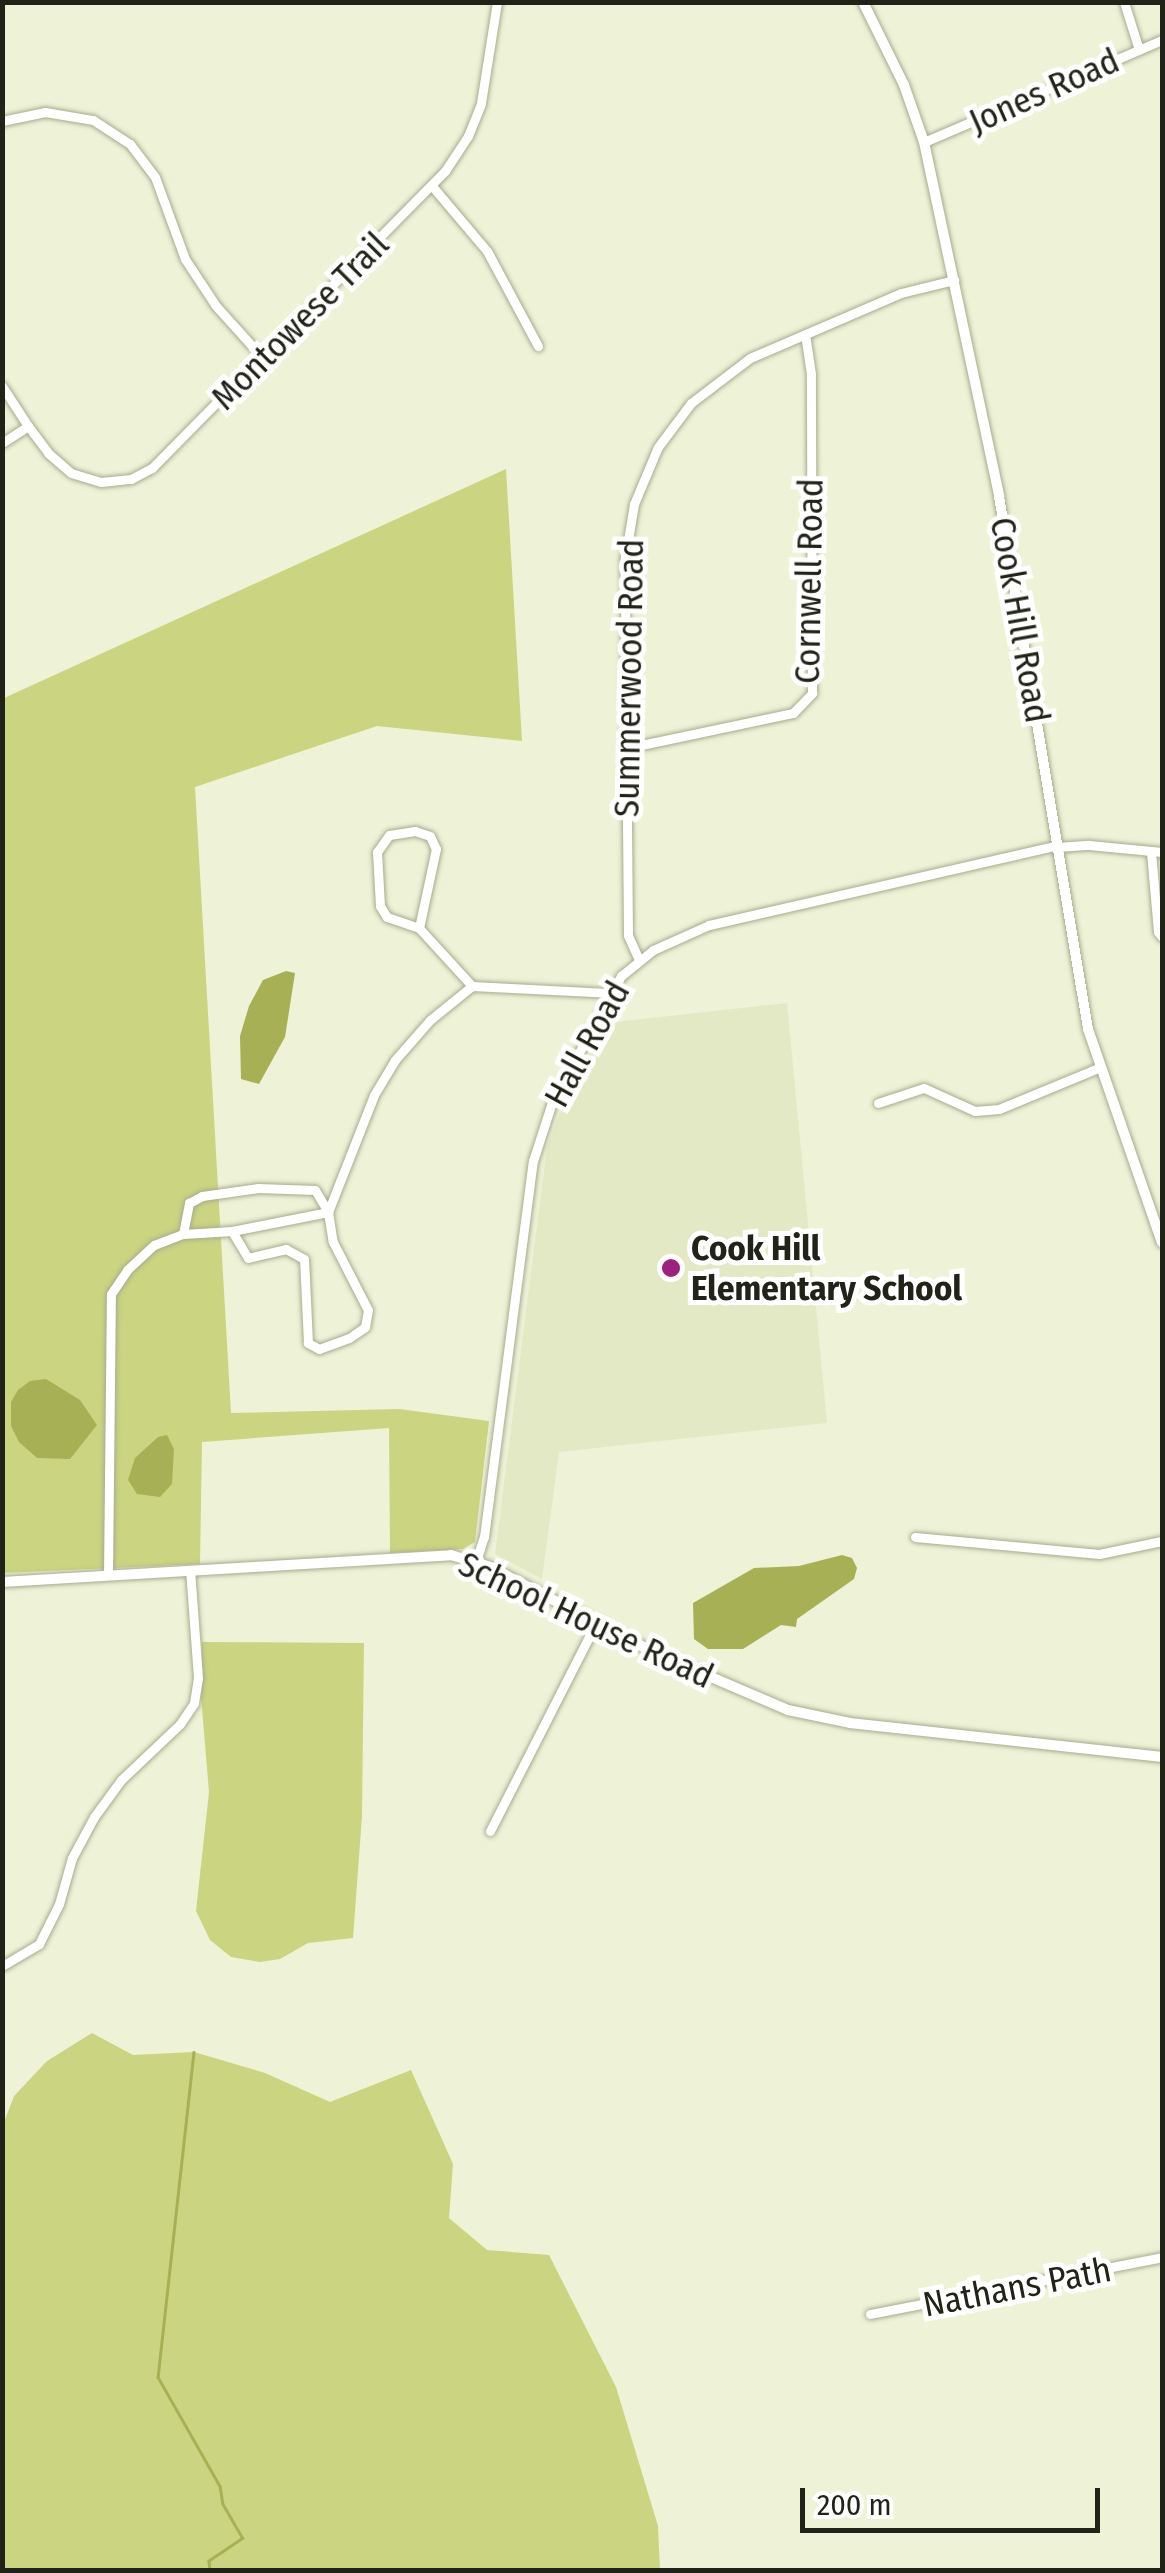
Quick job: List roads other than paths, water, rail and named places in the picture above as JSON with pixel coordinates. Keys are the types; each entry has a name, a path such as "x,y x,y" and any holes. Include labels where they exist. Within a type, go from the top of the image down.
{"street":[{"name":"Montowese Trail","path":"2,386 48,454 71,473 101,482 131,479 152,468 432,186 468,136 481,103 497,2"},
{"name":"Cook Hill Road","path":"863,2 904,85 924,142 999,496 1098,1068 1162,1243"},
{"path":"1124,2 1139,50"},
{"name":"Jones Road","path":"924,142 1162,40"},
{"path":"2,121 45,112 92,120 130,144 155,177 185,259 216,306 263,358"},
{"path":"432,186 487,250 538,346"},
{"name":"Summerwood Road","path":"639,960 628,935 625,558 643,480 658,447 700,394 750,358 902,293 954,280"},
{"name":"Cornwell Road","path":"627,748 792,713 812,693 811,374 805,334"},
{"path":"2,443 28,426"},
{"path":"419,928 436,849 430,836 415,831 389,835 378,852 380,906 387,918 419,928 472,986"},
{"name":"Hall Road","path":"476,1561 484,1537 533,1161 552,1102 608,993 639,960 709,925 1057,846 1157,852"},
{"path":"1157,852 1158,932 1162,937"},
{"path":"328,1212 374,1096 395,1060 430,1020 472,986 608,993"},
{"path":"878,1103 924,1088 974,1110 999,1109 1098,1068"},
{"path":"183,1234 190,1203 202,1196 258,1188 315,1190 328,1212 333,1242 368,1310 365,1327 350,1338 319,1350 308,1343 304,1259 286,1250 248,1258 232,1232"},
{"path":"108,1575 111,1294 126,1270 154,1244 183,1234 232,1232 328,1212"},
{"path":"915,1537 1099,1554 1162,1542"},
{"name":"School House Road","path":"2,1582 414,1554 451,1555 476,1561 744,1693 810,1716 1162,1757"},
{"path":"2,1966 40,1944 59,1904 72,1858 94,1817 122,1780 180,1724 194,1702 198,1678 190,1570"},
{"path":"490,1831 596,1623"},
{"name":"Nathans Path","path":"870,2314 1162,2257"}],"waterway":[{"path":"194,2052 158,2377 220,2486 223,2504 243,2538 209,2561 210,2570"}],"place":[{"name":"Cook Hill Elementary School","path":"671,1268"}]}
